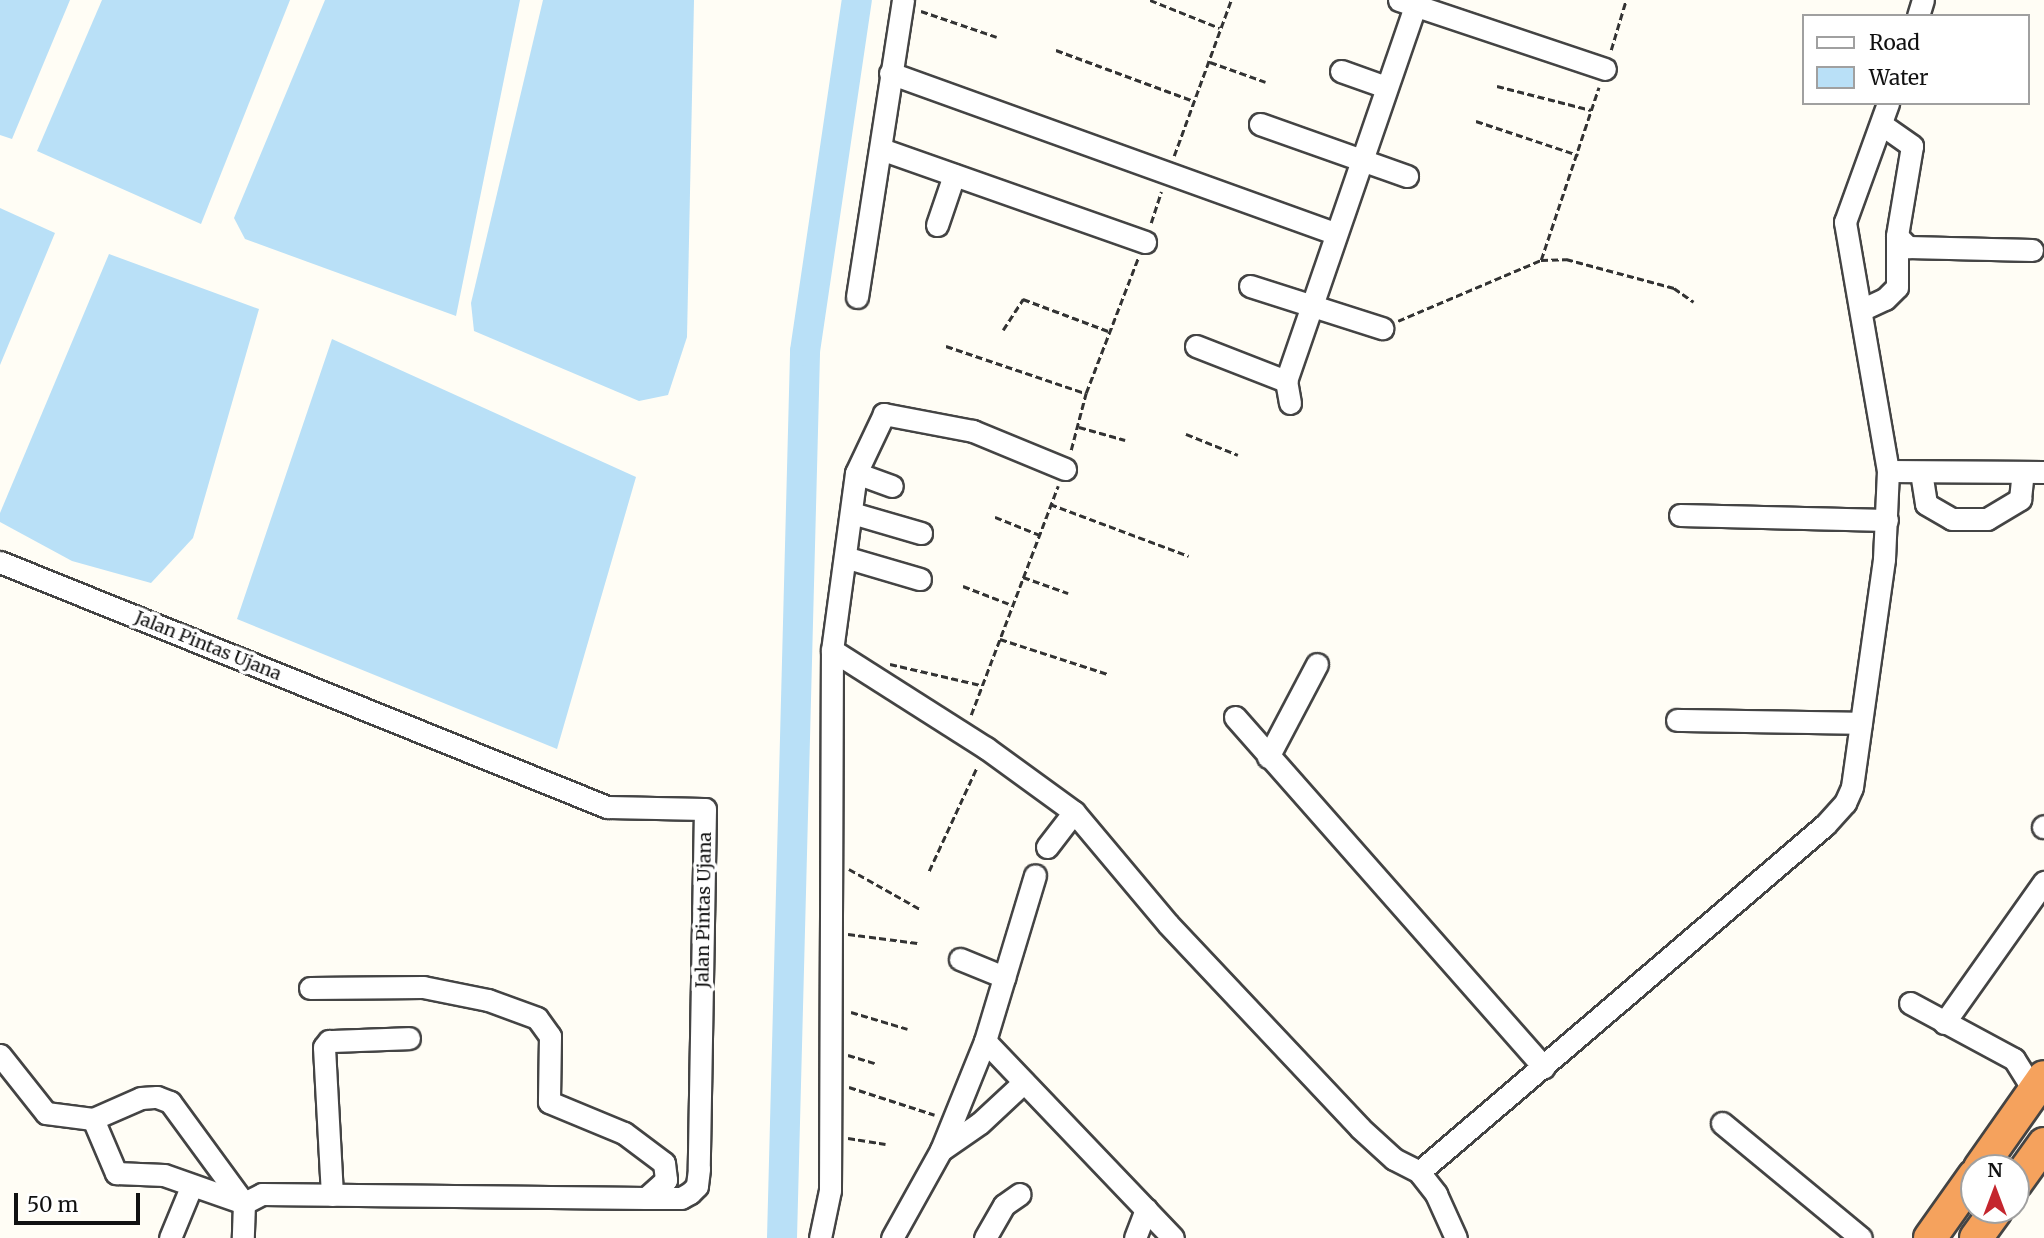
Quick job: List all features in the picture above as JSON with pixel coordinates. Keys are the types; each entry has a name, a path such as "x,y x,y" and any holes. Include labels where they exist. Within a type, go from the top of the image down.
{"highway":[{"path":"1990,1154 2039,1084"},
{"path":"2030,1164 2044,1144"},
{"path":"1930,1238 1960,1196"}],"street":[{"path":"1290,403 1286,381 1363,159 1410,2 1605,69"},
{"path":"858,297 890,73 908,4"},
{"path":"1341,71 1386,87"},
{"path":"890,73 1336,234"},
{"path":"1419,1172 1839,812 1852,787 1887,520 1888,471 1845,222 1887,105"},
{"path":"1260,124 1407,176"},
{"path":"1861,310 1885,299 1897,286 1897,236 1912,146 1881,124"},
{"path":"881,149 1145,242"},
{"path":"937,225 954,175"},
{"path":"1897,236 1908,247 2032,250"},
{"path":"1250,286 1382,328"},
{"path":"1196,346 1286,381"},
{"path":"820,1238 830,1191 832,650 848,558 856,473 878,419 893,413 973,431 1065,469"},
{"path":"1888,471 2034,472 2020,499 1987,519 1952,519 1926,504 1921,472"},
{"path":"856,473 892,486"},
{"path":"852,513 921,533"},
{"path":"1680,515 1887,520"},
{"path":"848,558 920,579"},
{"name":"Jalan Pintas Ujana","path":"0,562 607,807 705,809 697,1186 681,1198 262,1194 244,1203"},
{"path":"832,650 986,748 1074,812 1168,923 1360,1128 1394,1159 1419,1172 1436,1194 1456,1238"},
{"path":"1268,758 1317,664"},
{"path":"1235,717 1268,758 1544,1067"},
{"path":"1677,720 1861,723"},
{"path":"1047,847 1074,812"},
{"path":"900,1235 941,1150 985,1041 1035,875"},
{"path":"1944,1023 2044,882"},
{"path":"960,959 1003,977"},
{"path":"310,988 423,987 488,1000 537,1018 550,1037 549,1102 624,1133 664,1163 666,1180 646,1198"},
{"path":"1910,1003 2014,1059 2039,1084"},
{"path":"332,1195 324,1047 329,1041 409,1038"},
{"path":"985,1041 1173,1238"},
{"path":"0,1055 46,1113 93,1119 141,1098 157,1097 170,1102 244,1203 243,1238"},
{"path":"941,1150 980,1123 1024,1082"},
{"path":"93,1119 116,1173 164,1175 244,1203"},
{"path":"1722,1123 1861,1238"},
{"path":"170,1238 191,1186"},
{"path":"985,1238 1004,1205 1020,1194"},
{"path":"1135,1238 1146,1209"}],"path":[{"path":"1150,0 1220,28"},
{"path":"965,735 981,685 1041,536 1079,427 1086,393 1145,242 1231,0"},
{"path":"1541,260 1578,155 1626,0"},
{"path":"908,4 997,37"},
{"path":"1056,50 1195,102"},
{"path":"1210,62 1266,82"},
{"path":"1497,86 1591,110"},
{"path":"1476,121 1578,155"},
{"path":"1382,328 1541,260 1566,259 1662,285 1694,302"},
{"path":"1003,330 1023,299 1108,331"},
{"path":"946,346 1086,393"},
{"path":"1079,427 1125,440"},
{"path":"1186,434 1238,455"},
{"path":"1050,504 1189,556"},
{"path":"995,517 1041,536"},
{"path":"1023,577 1068,593"},
{"path":"963,586 1013,606"},
{"path":"1000,639 1108,674"},
{"path":"886,663 981,685"},
{"path":"929,871 986,748"},
{"path":"831,859 920,909"},
{"path":"831,931 917,943"},
{"path":"830,1006 908,1030"},
{"path":"829,1050 875,1063"},
{"path":"861,1089 951,1122"},
{"path":"829,1125 846,1138 886,1144"}],"water":[{"path":"0,0 70,0 12,139 0,135"},
{"path":"102,0 290,0 201,224 37,151"},
{"path":"325,0 520,0 456,316 245,239 234,218"},
{"path":"543,0 694,0 687,337 668,395 639,401 474,331 471,303"},
{"path":"0,208 55,233 0,365"},
{"path":"109,254 259,309 193,538 151,583 72,561 0,522 0,513"},
{"path":"332,339 636,477 557,749 237,619"}],"waterway":[{"path":"782,1238 805,351 857,0"}]}
